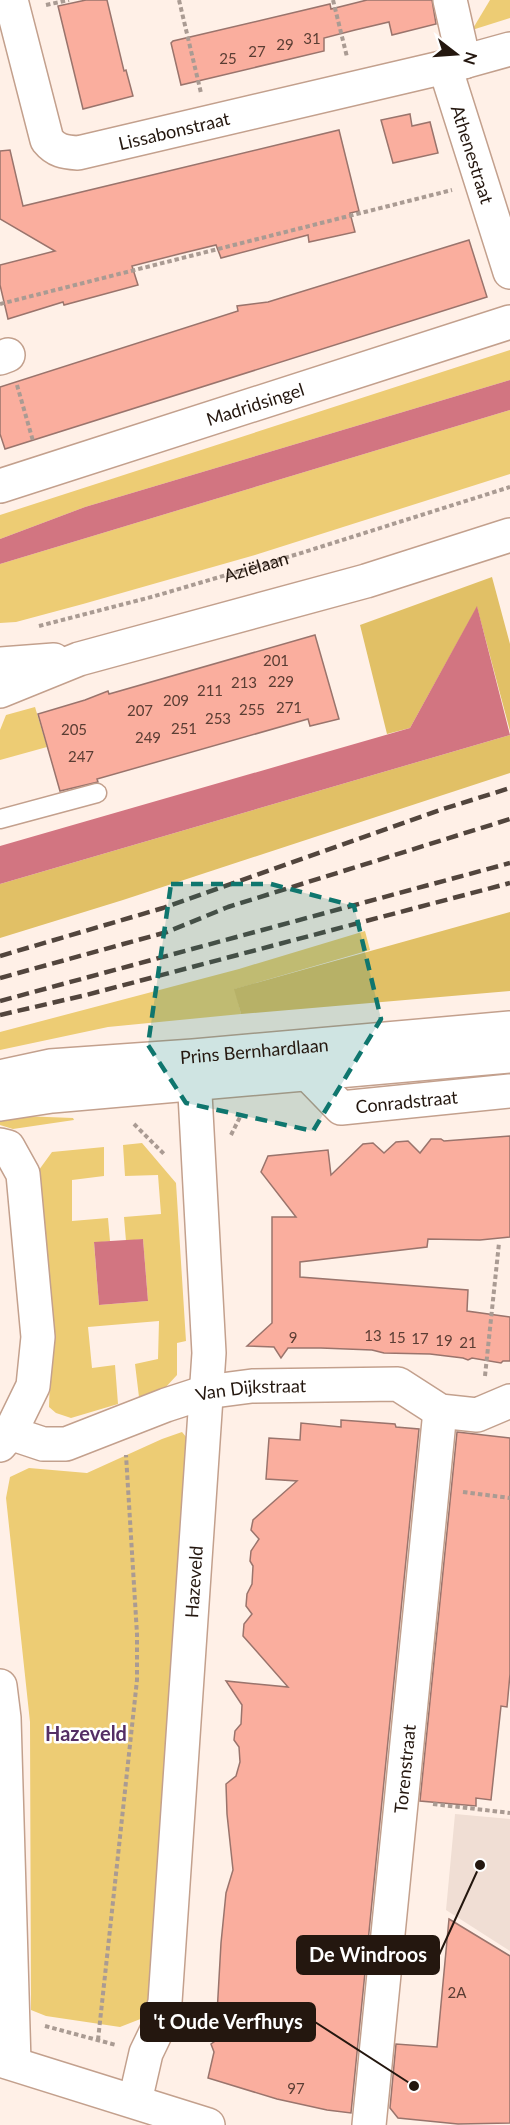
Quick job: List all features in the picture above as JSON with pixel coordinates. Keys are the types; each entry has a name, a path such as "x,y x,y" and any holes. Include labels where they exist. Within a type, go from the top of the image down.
{"street":[{"name":"Lissabonstraat","path":"11,0 47,140 53,147 64,153 78,153 454,65"},
{"name":"Athenestraat","path":"450,0 454,65 482,183 510,272"},
{"path":"454,65 510,49"},
{"name":"Madridsingel","path":"0,486 510,322"},
{"path":"0,692 79,659 366,580 510,535"},
{"path":"0,664 79,659"},
{"name":"Prins Bernhardlaan","path":"0,1104 194,1070 305,1059 510,1028"},
{"name":"Prins Bernhardlaan","path":"305,1059 510,1056"},
{"name":"Conradstraat","path":"305,1059 341,1107 510,1091"},
{"name":"Prins Bernhardlaan","path":"0,1077 50,1066 194,1070"},
{"name":"Hazeveld","path":"135,2101 146,2053 158,2028 165,2001 209,1353 194,1070"},
{"path":"4,1146 23,1174 38,1336 33,1386 5,1439"},
{"name":"Van Dijkstraat","path":"5,1439 43,1444 66,1444 206,1392 252,1386 398,1384 440,1412 477,1415 496,1407"},
{"name":"Torenstraat","path":"369,2125 440,1412"},
{"path":"0,1686 4,1718 13,2017 7,2061 208,2125"}],"lane":[{"path":"0,819 97,793"}],"path":[{"path":"179,0 207,122"},
{"path":"333,0 355,88"},
{"path":"0,303 482,183"},
{"path":"4,357 43,472"},
{"name":"Aziëlaan","path":"35,627 155,596 510,487"},
{"path":"123,1125 134,1124"},
{"path":"496,1407 499,1243"},
{"path":"98,2040 137,1680 137,1634 124,1422"},
{"path":"432,1488 510,1498"},
{"path":"401,1801 510,1813"},
{"path":"13,2017 146,2053"}],"highlighted area":[{"path":"171,884 271,884 354,906 381,1019 313,1131 186,1103 148,1045"}],"shaded area":[{"path":"490,0 510,0 510,18 472,30"},
{"path":"510,350 510,380 85,507 0,539 0,515"},
{"path":"510,380 510,410 0,564 0,539 85,507"},
{"path":"510,410 510,474 255,555 16,622 0,623 0,564"},
{"path":"492,577 510,644 510,731 477,607 410,728 387,734 360,625"},
{"path":"477,606 510,735 0,884 0,846 410,728"},
{"path":"35,707 47,747 0,760 0,730 6,715"},
{"path":"510,735 510,773 0,938 0,884"},
{"path":"510,912 510,991 241,1014 234,989"},
{"path":"365,931 370,950 235,989 241,1014 108,1027 0,1050 0,1032 239,969"},
{"path":"21,1116 73,1118 74,1120 13,1129 0,1125 0,1118"},
{"path":"142,1143 176,1183 186,1341 177,1343 177,1375 164,1389 139,1397 135,1364 158,1359 159,1321 88,1327 92,1368 115,1365 118,1404 71,1418 56,1413 49,1407 51,1345 36,1174 52,1152 104,1147 104,1176 72,1180 72,1221 108,1218 110,1241 94,1243 99,1305 148,1301 143,1239 126,1241 124,1217 161,1214 158,1175 125,1176 123,1145"},
{"path":"143,1239 148,1301 99,1305 94,1242"},
{"path":"182,1432 192,1444 153,2005 143,2018 120,2027 46,2016 31,2010 30,1722 6,1498 10,1477 29,1468 87,1473"},
{"path":"455,1814 510,1819 510,1951 446,1910"}],"building":[{"path":"86,0 107,0 124,71 126,70 133,96 83,109 58,6"},
{"path":"367,0 432,0 436,24 392,35 389,22 355,30 324,38 324,51 181,85 171,43 173,41 330,4 331,9"},
{"path":"410,114 412,126 430,122 438,153 393,163 381,120"},
{"path":"339,130 359,211 350,213 355,232 309,242 308,235 221,258 216,245 179,254 132,266 138,285 64,305 63,302 8,319 0,285 0,265 55,251 0,219 0,151 10,150 23,206"},
{"path":"469,240 487,297 5,449 0,434 0,387 238,311 237,306 268,302"},
{"path":"315,635 339,719 310,726 308,719 97,779 98,782 60,791 38,714 108,691 109,694"},
{"path":"510,1136 510,1237 480,1240 428,1239 427,1247 300,1262 300,1277 468,1290 467,1311 510,1317 510,1361 501,1363 430,1354 321,1348 288,1348 281,1358 274,1347 247,1346 272,1323 272,1217 296,1217 261,1172 268,1156 328,1150 331,1175 363,1144 373,1143 384,1153 396,1142 408,1141 420,1153 431,1139 444,1141"},
{"path":"341,1420 395,1424 396,1427 419,1429 351,2113 277,2099 208,2078 214,2052 211,2044 218,2039 221,2018 217,2014 221,1943 226,1893 233,1870 226,1784 236,1776 240,1762 239,1747 234,1740 235,1731 241,1724 242,1705 226,1681 288,1687 243,1636 244,1624 252,1614 246,1606 247,1594 252,1584 251,1551 259,1539 251,1530 253,1520 297,1481 266,1479 269,1438 300,1440 301,1423 341,1427"},
{"path":"457,1432 510,1438 510,1674 507,1707 501,1706 491,1800 476,1798 476,1806 420,1801"},
{"path":"449,1919 510,1956 510,2123 458,2124 398,2118 390,2108 396,2044 437,2047"}],"railway":[{"path":"0,956 163,908 440,810 510,788"},
{"path":"0,978 167,932 228,907 510,819"},
{"path":"0,1001 510,863"},
{"path":"0,1015 86,995 510,883"}],"place":[{"name":"De Windroos","path":"480,1865"},
{"name":"'t Oude Verfhuys","path":"414,2086"}],"district":[{"name":"Hazeveld","path":"86,1733"}]}
